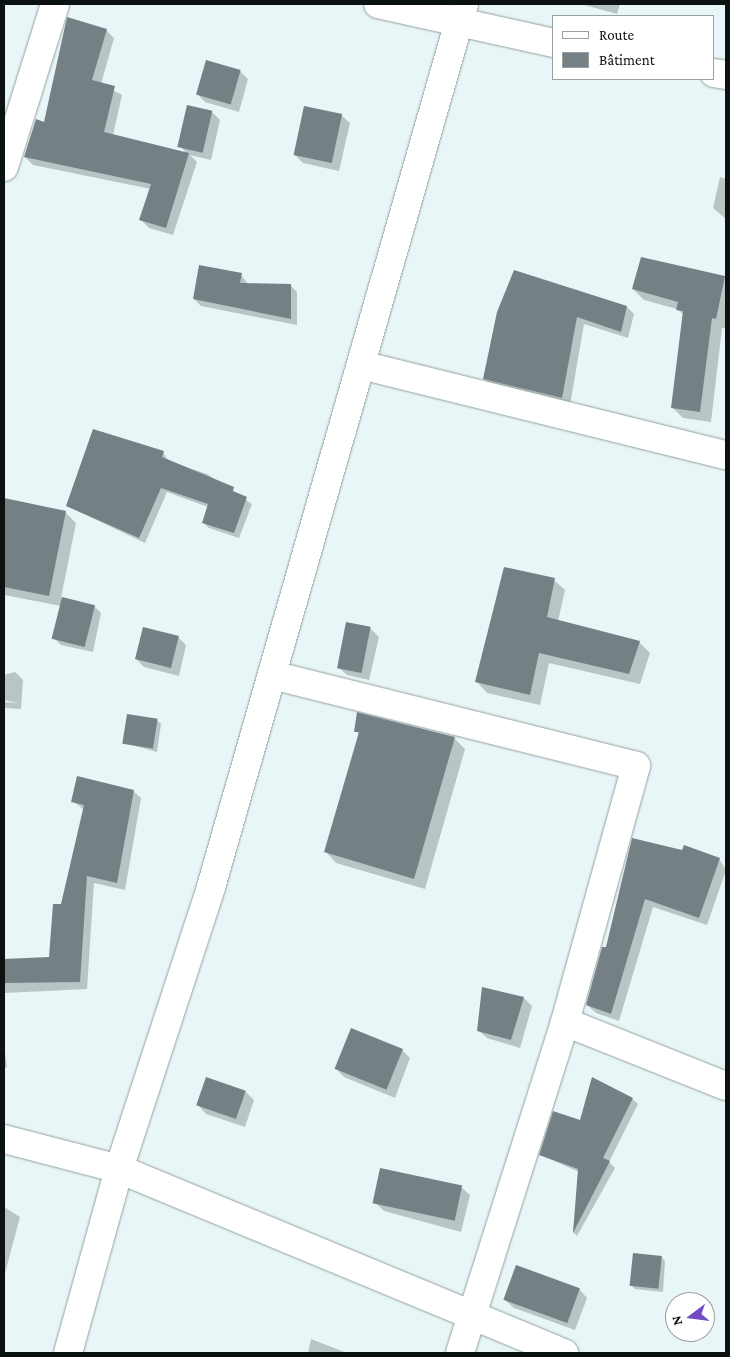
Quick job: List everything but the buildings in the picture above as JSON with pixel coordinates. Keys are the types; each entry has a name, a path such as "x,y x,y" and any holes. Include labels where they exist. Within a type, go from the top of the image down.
{"street":[{"path":"4,167 55,4"},
{"path":"378,4 461,14 552,41"},
{"path":"68,1353 119,1169 211,887 461,14"},
{"path":"361,365 726,455"},
{"path":"272,675 636,766 565,1022 460,1353"},
{"path":"565,1022 726,1086"},
{"path":"4,1139 119,1169 472,1312 564,1353"}]}
